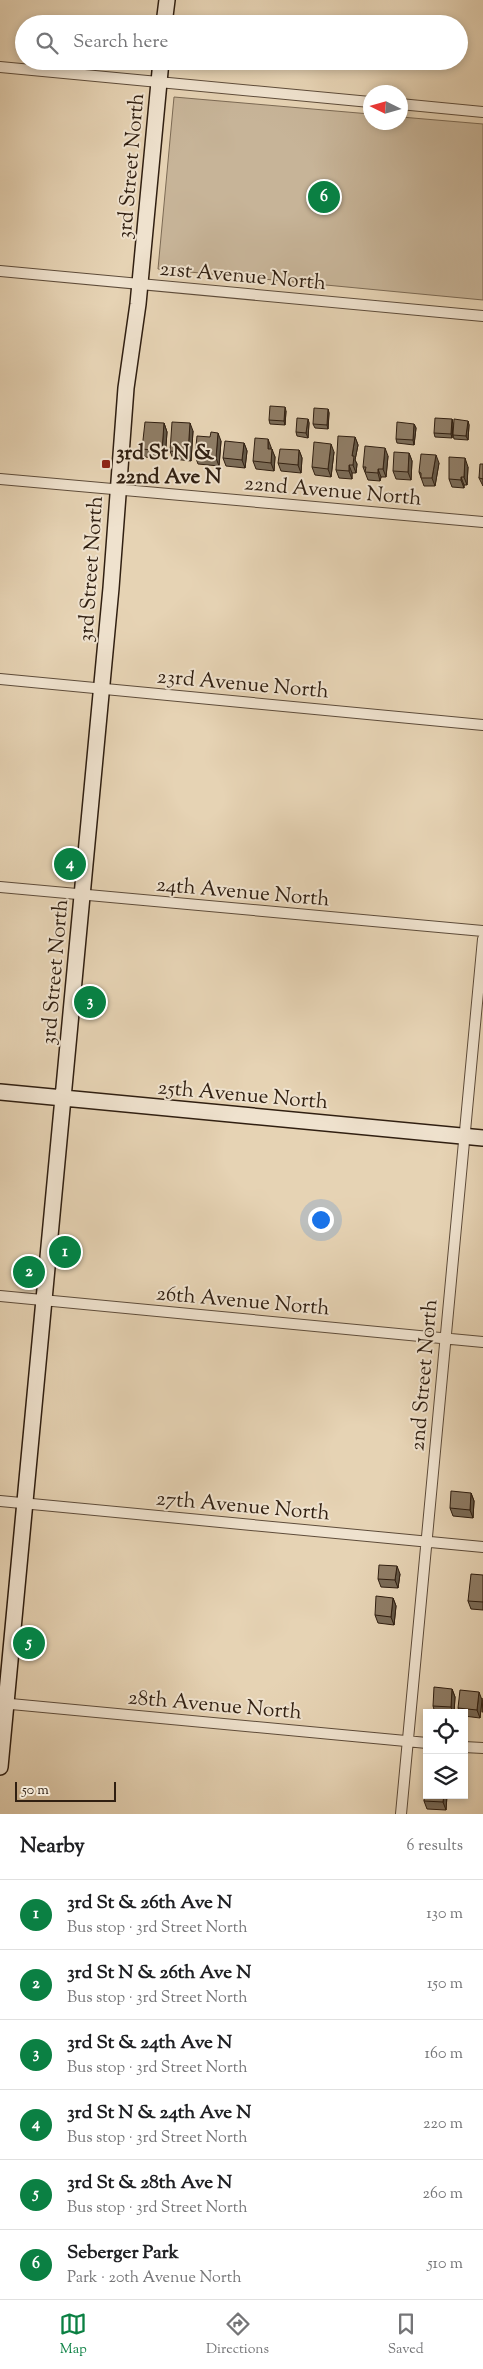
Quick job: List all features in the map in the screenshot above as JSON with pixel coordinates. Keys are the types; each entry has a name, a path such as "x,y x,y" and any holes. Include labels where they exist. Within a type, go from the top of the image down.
{"main road":[{"path":"165,15 166,0"},
{"name":"3rd Street North","path":"0,1767 3,1703 25,1504 102,689 126,388 140,284 160,70"},
{"name":"25th Avenue North","path":"0,1092 483,1138"}],"street":[{"path":"0,67 15,68"},
{"path":"32,70 363,101"},
{"path":"408,105 483,112"},
{"name":"21st Avenue North","path":"0,271 483,316"},
{"name":"22nd Avenue North","path":"0,479 483,522"},
{"name":"23rd Avenue North","path":"0,679 483,725"},
{"name":"24th Avenue North","path":"0,887 82,896 483,931"},
{"name":"2nd Street North","path":"401,1814 483,939"},
{"name":"26th Avenue North","path":"0,1296 483,1342"},
{"name":"27th Avenue North","path":"0,1501 483,1547"},
{"name":"28th Avenue North","path":"3,1703 423,1743"},
{"path":"468,1747 483,1748"}],"shaded area":[{"path":"174,97 363,113 363,130 408,130 408,118 483,124 483,300 158,269"}],"building":[{"path":"270,406 285,407 284,421 269,420"},
{"path":"314,408 328,409 327,425 313,424"},
{"path":"297,418 308,419 306,433 296,432"},
{"path":"435,418 452,419 451,434 434,433"},
{"path":"454,419 468,421 466,436 453,435"},
{"path":"145,422 164,423 162,451 142,449"},
{"path":"172,422 190,423 188,453 170,451"},
{"path":"397,422 414,424 413,440 396,439"},
{"path":"211,432 218,433 216,458 195,456 197,436 210,437"},
{"path":"338,436 355,437 352,456 354,456 353,465 349,465 349,471 336,470"},
{"path":"255,438 268,439 268,449 272,449 271,463 253,461"},
{"path":"225,441 244,443 242,460 223,458"},
{"path":"314,442 331,444 328,469 312,467"},
{"path":"365,446 385,448 383,469 378,469 378,473 365,472 366,467 363,467"},
{"path":"280,449 299,450 298,465 278,463"},
{"path":"394,452 409,453 408,472 393,471"},
{"path":"421,454 436,455 432,478 421,478 421,473 419,472"},
{"path":"449,457 465,458 464,477 461,477 461,480 449,479"},
{"path":"480,464 483,464 483,479 479,478"},
{"path":"451,1491 471,1493 470,1510 450,1508"},
{"path":"379,1565 397,1566 395,1580 378,1579"},
{"path":"471,1574 483,1575 483,1602 468,1601"},
{"path":"376,1596 393,1598 391,1617 375,1615"},
{"path":"434,1687 452,1689 451,1707 433,1706"},
{"path":"460,1690 479,1692 477,1710 458,1708"},
{"path":"424,1799 443,1799 443,1802 424,1801"}],"place":[{"name":"Seberger Park","path":"324,197"},
{"name":"3rd St N & 22nd Ave N","path":"106,464"},
{"name":"3rd St N & 24th Ave N","path":"70,864"},
{"name":"3rd St & 24th Ave N","path":"90,1002"},
{"name":"3rd St & 26th Ave N","path":"65,1252"},
{"name":"3rd St N & 26th Ave N","path":"29,1272"},
{"name":"3rd St & 28th Ave N","path":"29,1643"}]}
